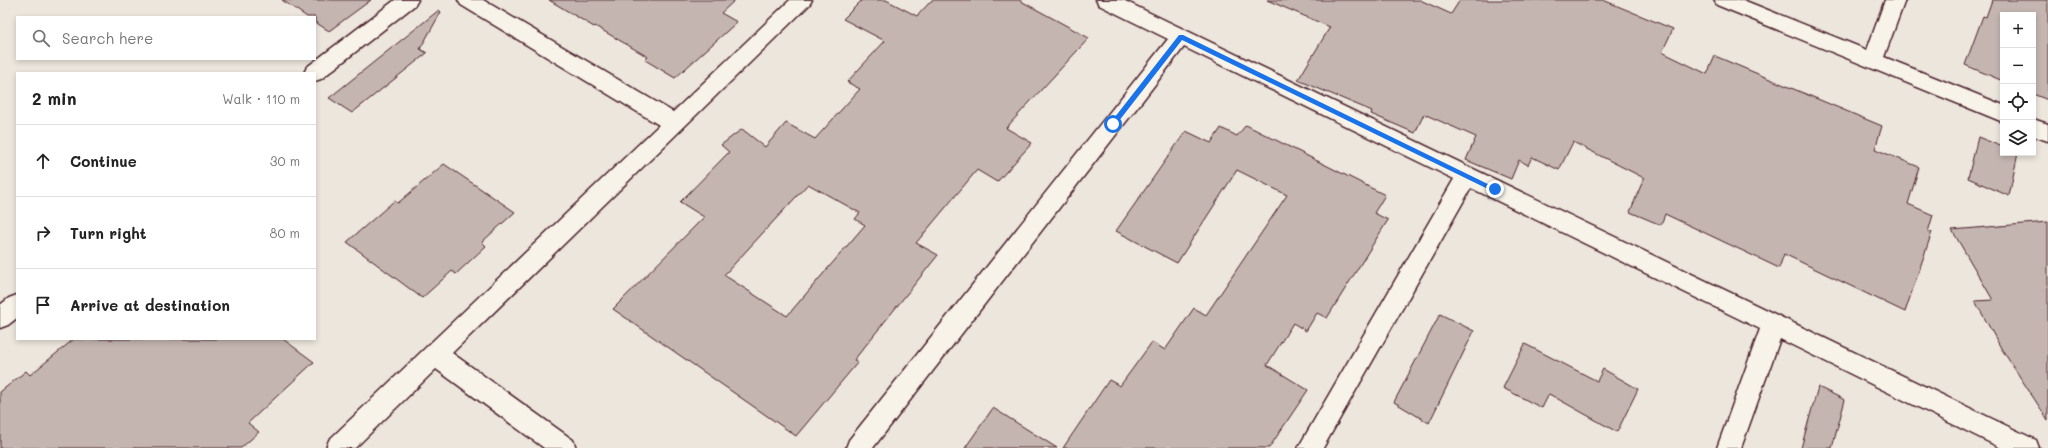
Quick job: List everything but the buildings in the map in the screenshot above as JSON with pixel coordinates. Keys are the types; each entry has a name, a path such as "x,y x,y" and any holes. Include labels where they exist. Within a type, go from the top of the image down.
{"street":[{"path":"315,72 408,0"},
{"path":"468,0 674,123"},
{"path":"338,448 802,0"},
{"path":"1106,0 2027,448"},
{"path":"1724,0 2000,113"},
{"path":"1874,61 1895,0"},
{"path":"858,448 1181,37"},
{"path":"2036,128 2048,133"},
{"path":"1310,448 1467,176"},
{"path":"0,318 16,306"},
{"path":"1729,448 1773,325"},
{"path":"434,354 564,448"}],"route":[{"path":"1113,124 1181,37 1495,189"}]}
